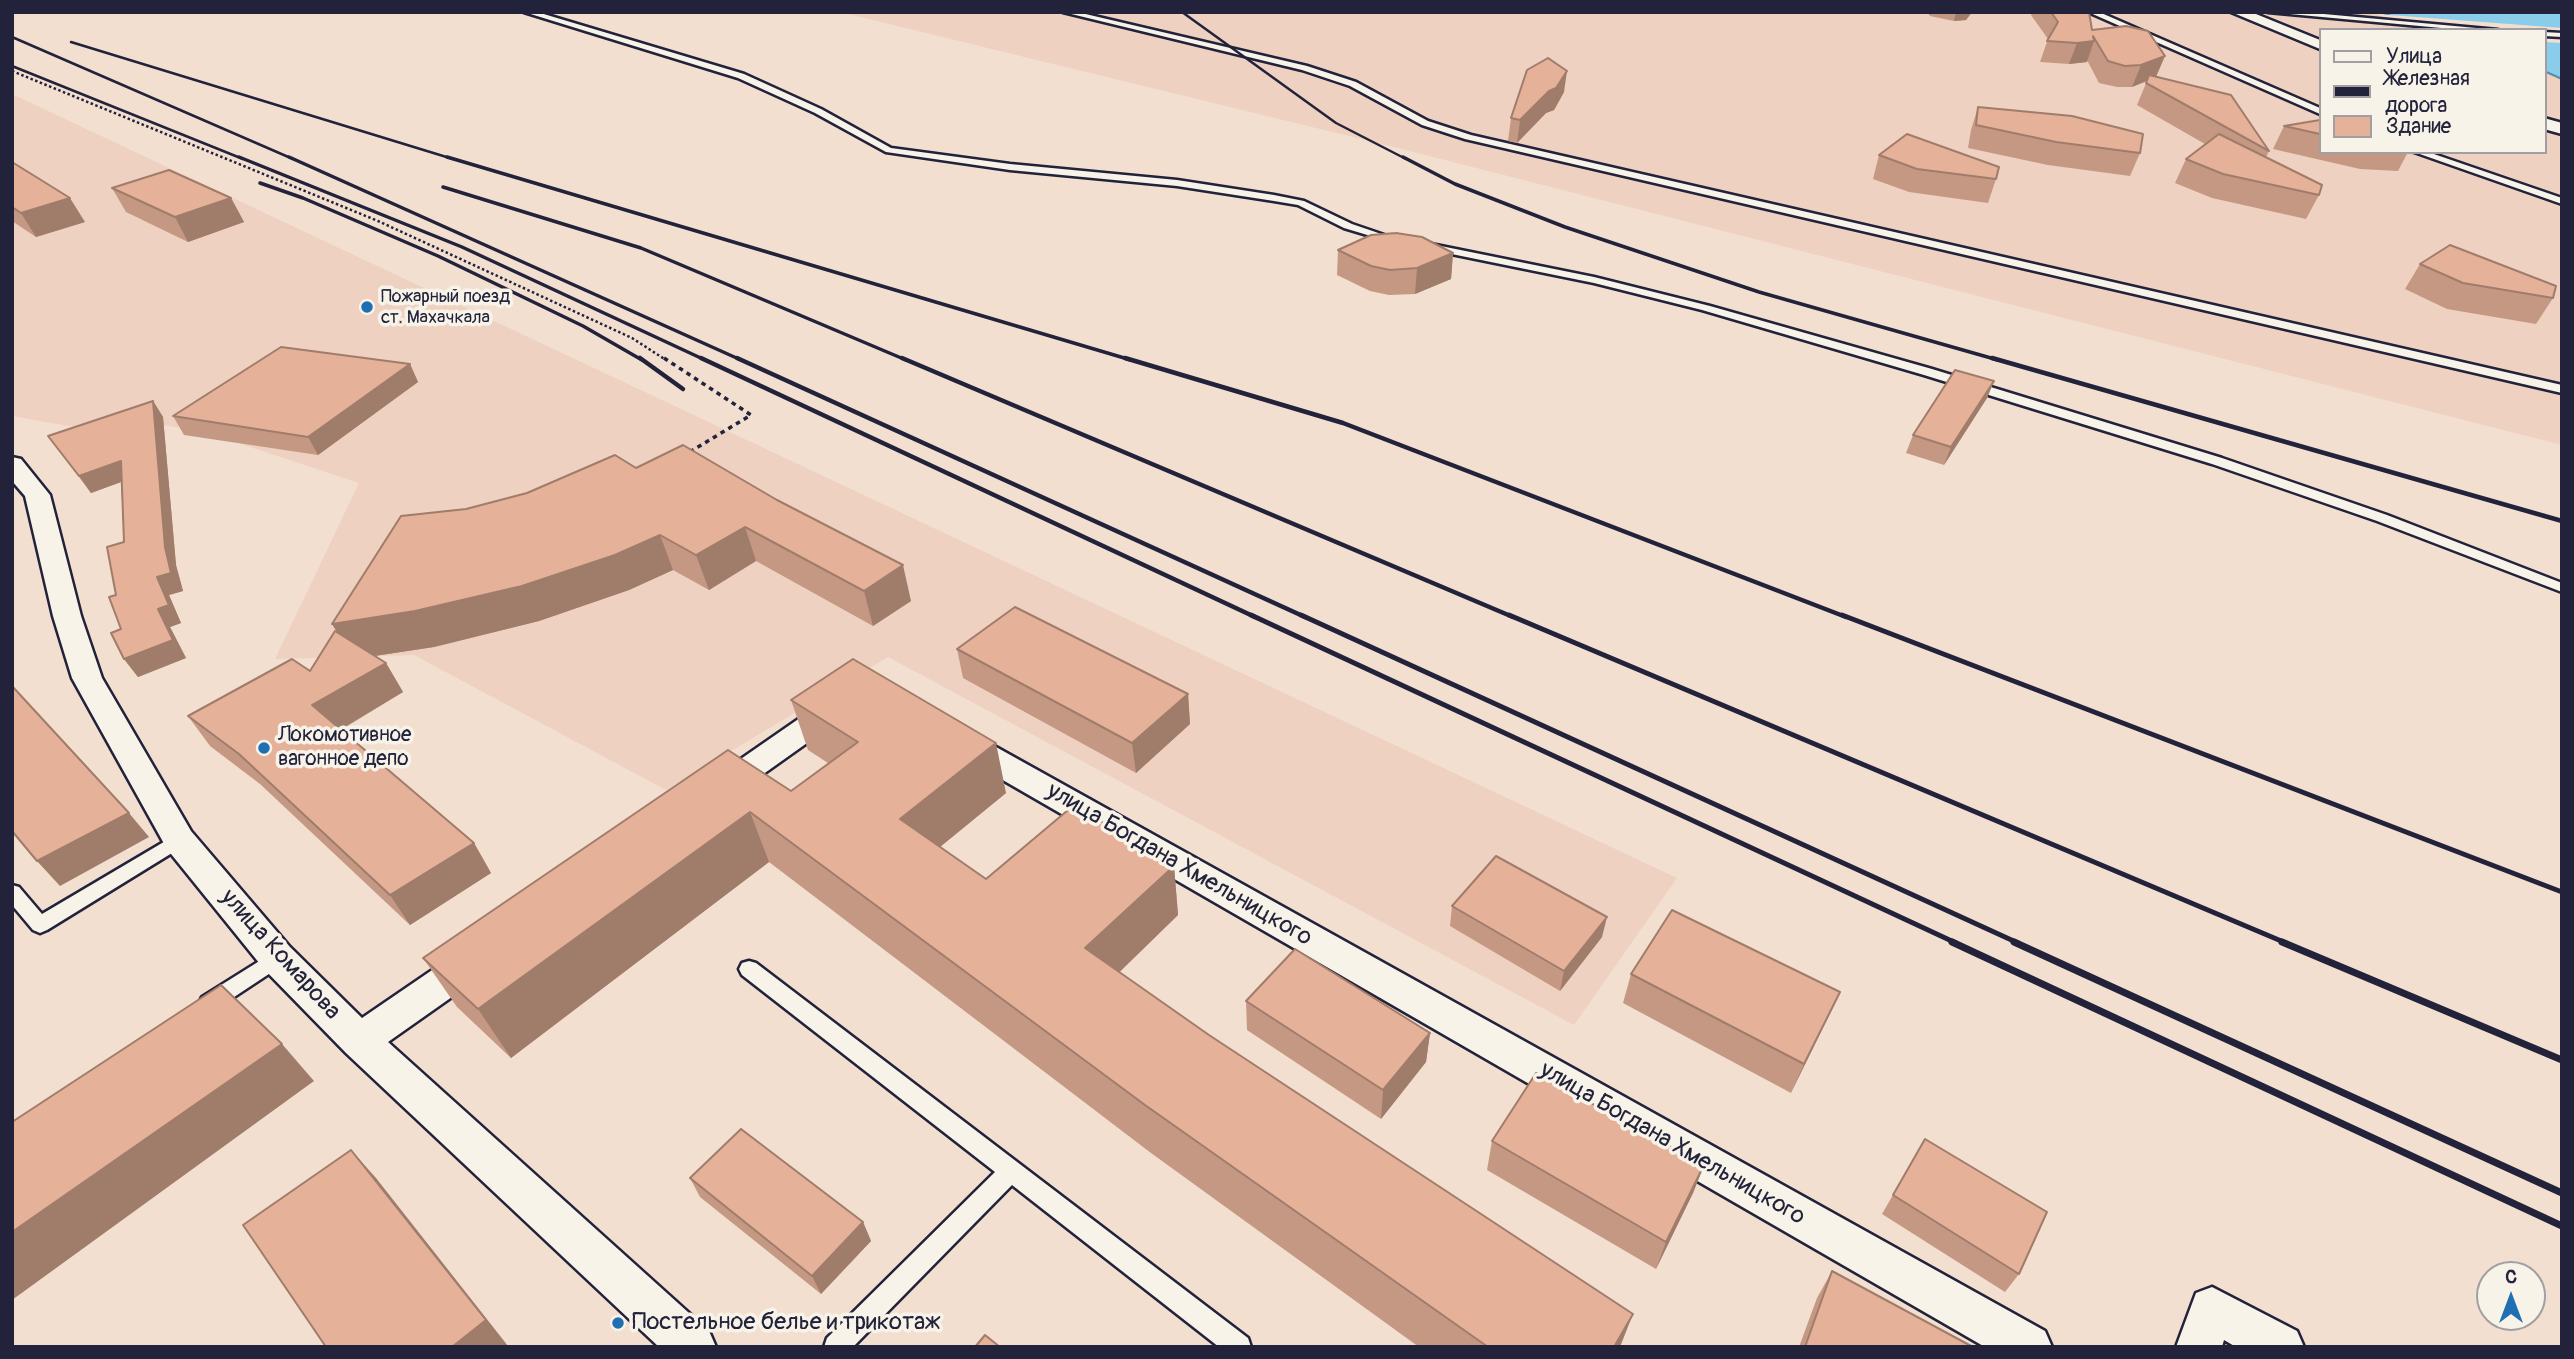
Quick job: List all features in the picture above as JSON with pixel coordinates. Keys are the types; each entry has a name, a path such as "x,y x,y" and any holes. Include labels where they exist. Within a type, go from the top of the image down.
{"street":[{"path":"2238,12 2318,45"},
{"name":"улица Комарова","path":"12,464 37,495 67,616 87,678 179,839 277,958 360,1041 693,1347"},
{"path":"696,805 865,687"},
{"name":"улица Богдана Хмельницкого","path":"937,728 2029,1347"},
{"path":"360,1041 495,947"},
{"path":"2200,1347 2212,1309 2281,1347"}],"lane":[{"path":"528,12 741,76 818,111 889,150 973,162 1177,183 1301,203 1364,233 1594,280 1706,308 1928,372 2217,461 2382,517 2562,588"},
{"path":"1067,12 1304,68 1353,83 1425,122 1468,137 2562,388"},
{"path":"2092,12 2318,110"},
{"path":"2272,12 2469,28"},
{"path":"2424,154 2562,201"},
{"path":"12,892 40,925 179,839"},
{"path":"197,1010 277,958"},
{"path":"748,969 1239,1347"},
{"path":"836,1347 1011,1171"}],"path":[{"path":"12,71 378,220 632,338 751,415 687,454"}],"shaded area":[{"path":"840,12 2380,12 2424,28 2318,28 2318,154 2546,154 2546,72 2562,79 2562,445 1394,147"},
{"path":"12,94 1677,878 1574,1025 888,657 666,790 414,655 275,659 359,483 205,432 111,416 86,429 12,416"}],"water":[{"path":"2380,12 2562,12 2562,79 2546,72 2546,28 2424,28"}],"pier":[{"path":"2377,14 2562,28 2562,43 2546,42 2546,28 2413,28"}],"building":[{"path":"2051,12 2089,12 2092,30 2126,26 2148,31 2165,56 2141,65 2125,66 2108,61 2093,36 2094,41 2077,43 2047,41 2058,22"},
{"path":"1548,58 1567,71 1556,88 1549,91 1520,120 1511,118 1527,70"},
{"path":"2149,75 2231,95 2269,151 2146,83"},
{"path":"1978,107 2072,116 2143,134 2140,153 2056,142 1976,125"},
{"path":"2318,120 2318,134 2284,126"},
{"path":"1907,134 1999,167 1996,179 1917,169 1879,155"},
{"path":"2219,134 2322,185 2319,195 2223,174 2186,159"},
{"path":"12,162 70,198 21,213 12,207"},
{"path":"169,170 231,198 175,217 112,188"},
{"path":"1396,233 1422,237 1453,253 1417,268 1390,270 1371,266 1338,250 1371,235"},
{"path":"2450,245 2556,286 2553,298 2463,283 2420,264"},
{"path":"281,347 410,364 308,437 173,416"},
{"path":"1955,370 1994,381 1951,447 1913,435"},
{"path":"153,401 165,547 171,573 157,577 169,605 158,609 173,640 124,659 111,633 121,629 109,597 116,595 107,547 124,542 121,461 79,476 48,436"},
{"path":"683,445 777,500 903,565 864,591 745,527 696,555 660,535 615,555 522,586 415,611 332,624 401,516 466,509 527,493 615,455 636,468"},
{"path":"1015,607 1188,694 1132,743 957,649"},
{"path":"335,631 386,663 312,705 474,843 390,895 239,754 188,716 292,659 310,671"},
{"path":"853,659 996,743 900,819 986,879 1074,805 1174,866 1085,948 1209,1035 1633,1314 1614,1347 1488,1347 1145,1105 750,812 478,1009 423,958 728,750 791,791 858,742 791,700"},
{"path":"12,686 129,813 37,861 12,831"},
{"path":"1496,856 1607,917 1564,971 1452,906"},
{"path":"1672,910 1840,992 1804,1064 1631,974"},
{"path":"1295,949 1430,1033 1383,1090 1246,1001"},
{"path":"221,985 282,1044 12,1232 12,1122"},
{"path":"1536,1073 1704,1165 1666,1242 1492,1141"},
{"path":"741,1129 863,1222 812,1276 690,1178"},
{"path":"1925,1139 2047,1212 2019,1274 1893,1195"},
{"path":"351,1150 486,1320 452,1347 326,1347 243,1225"},
{"path":"1832,1271 1973,1347 1805,1347"},
{"path":"985,1335 1000,1347 975,1347"}],"railway":[{"path":"1182,12 1336,123 1406,159"},
{"path":"12,37 293,159"},
{"path":"71,42 453,159"},
{"path":"12,66 243,159"},
{"path":"239,157 462,247 705,360"},
{"path":"289,157 741,360"},
{"path":"447,157 1131,360"},
{"path":"1403,157 1455,184 1565,227 1759,292 1998,360"},
{"path":"260,183 303,198 438,256 583,326 642,360"},
{"path":"443,187 641,248 906,360"},
{"path":"640,358 683,389"},
{"path":"701,358 1255,617"},
{"path":"737,358 1305,617"},
{"path":"902,358 1513,617"},
{"path":"1125,358 1343,423 1846,617"},
{"path":"1992,358 2562,521"},
{"path":"1251,615 1956,943"},
{"path":"1301,615 2018,943"},
{"path":"1509,615 2286,943"},
{"path":"1842,615 2562,892"},
{"path":"1952,942 2562,1226"},
{"path":"2014,942 2562,1193"},
{"path":"2282,942 2562,1060"}],"place":[{"name":"Пожарный поезд ст. Махачкала","path":"367,307"},
{"name":"Локомотивное вагонное депо","path":"264,748"},
{"name":"Постельное белье и трикотаж","path":"618,1323"}]}
